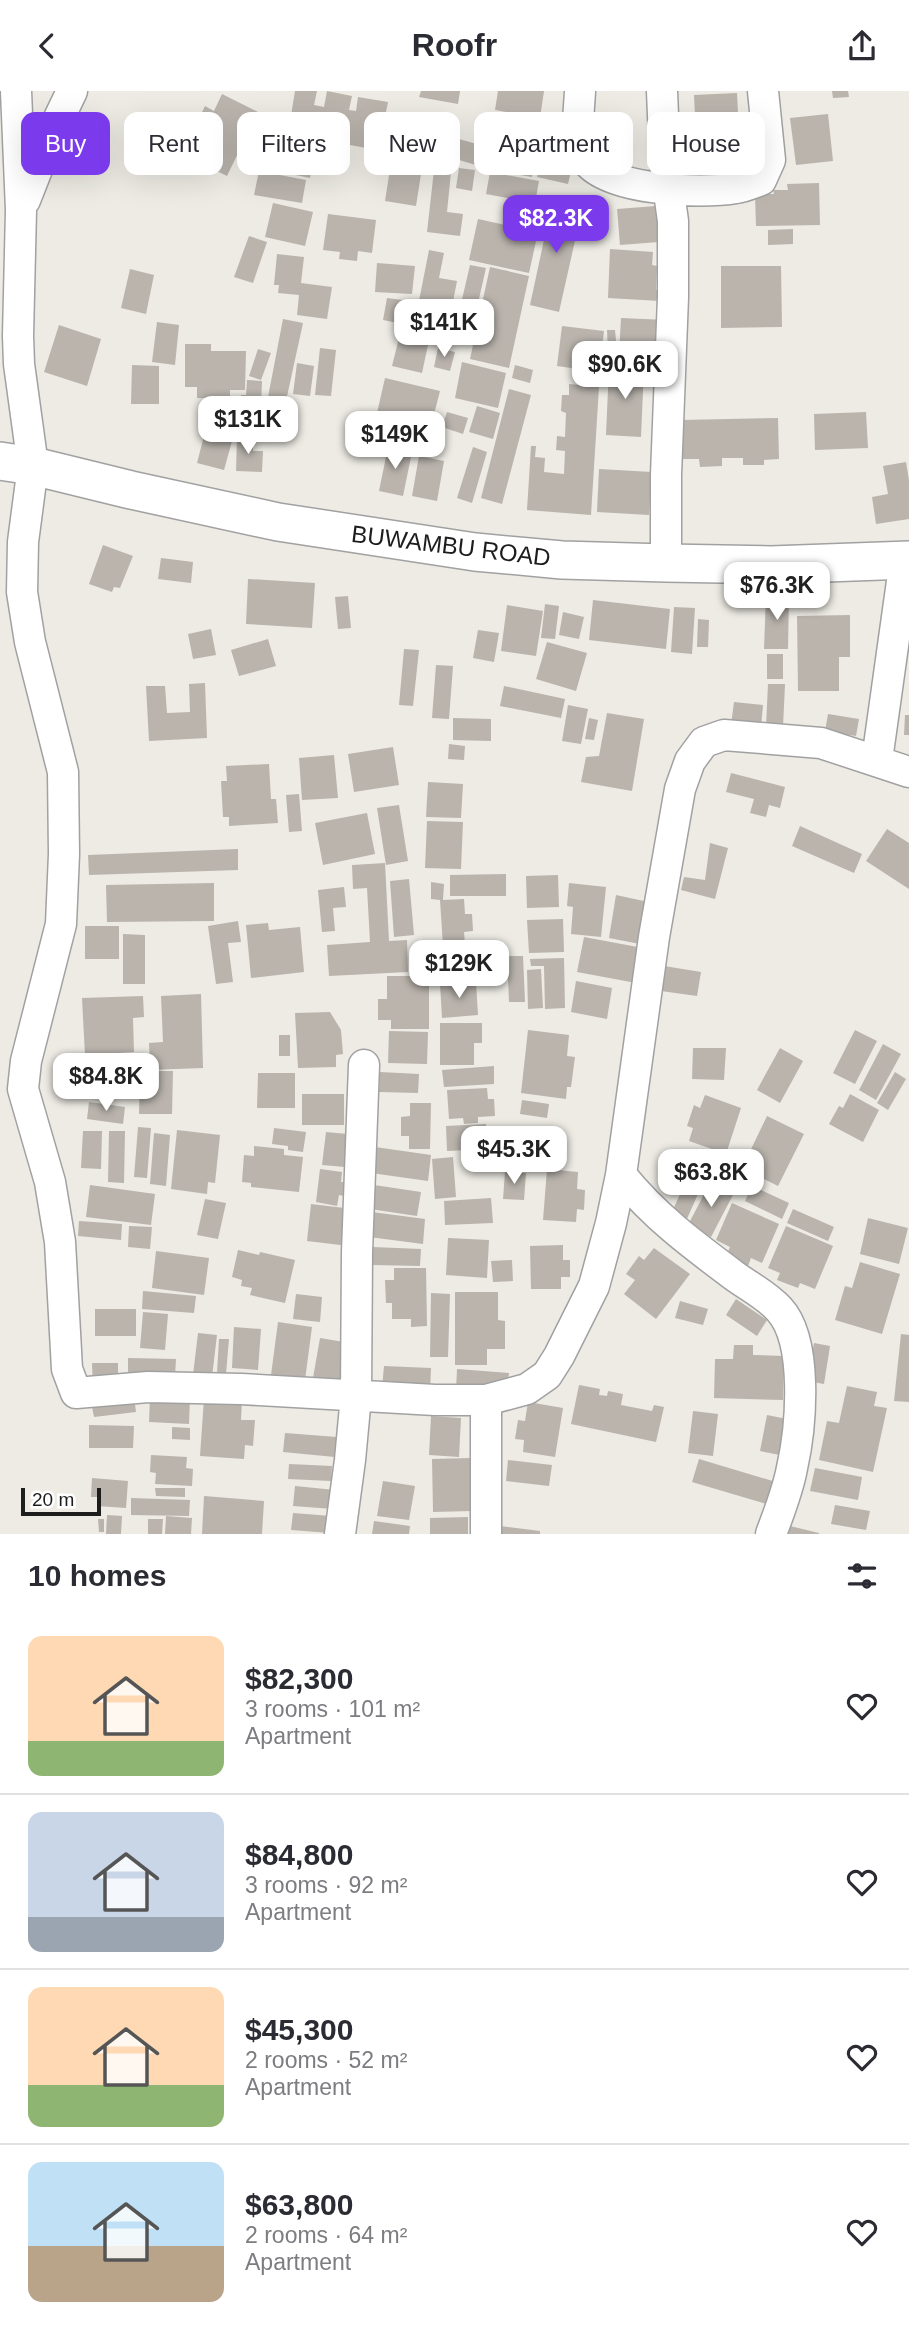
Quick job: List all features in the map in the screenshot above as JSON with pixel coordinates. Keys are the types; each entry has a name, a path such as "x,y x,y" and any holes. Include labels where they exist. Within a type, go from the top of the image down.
{"street":[{"path":"63,112 72,91"},
{"path":"580,91 578,131 583,156 594,169 612,177 669,189 717,190 737,188 761,180 770,160 763,91"},
{"path":"662,91 662,123 673,221 666,563"},
{"path":"16,93 46,112"},
{"path":"16,93 22,210 16,463 23,542 22,592 30,642 63,772 64,854 61,924 26,1061 23,1089 50,1182 60,1242 67,1369 76,1393 148,1387 486,1400 527,1389 547,1375 594,1286 621,1175 654,937 680,789 690,761 704,743 724,735 821,743 909,772"},
{"path":"22,210 35,175"},
{"name":"BUWAMBU ROAD","path":"16,463 278,522 475,552 549,559 772,565 907,560"},
{"path":"877,760 907,560"},
{"path":"340,1534 356,1396 357,1252 364,1065"},
{"path":"621,1175 641,1200 673,1229 780,1309 794,1337 800,1365 799,1417 792,1469 771,1534"},
{"path":"486,1400 486,1534"}],"building":[{"path":"295,91 317,91 314,105 324,107 327,91 352,96 349,110 356,111 358,97 388,102 386,112 364,112 364,148 350,145 350,112 292,112"},
{"path":"421,91 460,91 458,104 419,97"},
{"path":"498,91 544,91 541,112 495,110"},
{"path":"832,91 848,91 849,97 833,98"},
{"path":"737,93 738,112 695,112 694,95"},
{"path":"222,94 258,112 237,112 237,155 227,176 223,174 223,112 202,112 205,106 214,111"},
{"path":"828,114 833,161 796,165 790,118"},
{"path":"460,139 474,143 474,165 460,160"},
{"path":"460,168 474,170 472,191 456,188"},
{"path":"258,175 280,175 306,180 302,203 254,195"},
{"path":"389,175 421,175 416,206 385,201"},
{"path":"433,175 451,175 447,212 463,214 460,236 427,232"},
{"path":"489,175 539,181 535,203 486,194"},
{"path":"537,175 570,175 568,184"},
{"path":"819,183 820,225 756,226 755,194 774,194 773,190 788,190 787,184"},
{"path":"553,198 583,205 559,312 530,305"},
{"path":"273,203 313,212 305,246 265,237"},
{"path":"656,206 659,242 620,245 617,209"},
{"path":"328,214 376,220 372,253 358,251 357,261 339,259 340,252 323,250"},
{"path":"478,219 538,232 529,273 469,260"},
{"path":"793,229 793,244 768,245 768,230"},
{"path":"249,236 267,242 253,283 234,277"},
{"path":"610,249 653,252 652,265 657,266 656,290 661,290 660,301 608,298"},
{"path":"429,250 444,253 439,278 457,281 451,312 418,306"},
{"path":"277,254 304,257 301,283 332,287 327,319 297,315 299,295 278,293 279,285 274,285"},
{"path":"377,263 415,266 412,294 375,292"},
{"path":"470,265 486,268 476,312 460,308"},
{"path":"721,266 781,266 782,327 721,328"},
{"path":"490,267 529,276 509,368 470,359"},
{"path":"130,269 154,275 146,314 121,308"},
{"path":"387,298 402,300 398,323 383,320"},
{"path":"415,306 428,310 423,329 410,325"},
{"path":"621,318 667,320 665,358 619,355"},
{"path":"283,319 303,323 286,401 268,397"},
{"path":"157,322 179,325 175,365 152,362"},
{"path":"59,325 101,339 87,386 44,372"},
{"path":"562,326 604,331 599,372 557,366"},
{"path":"607,330 615,330 617,351 608,352"},
{"path":"399,338 428,345 422,373 392,366"},
{"path":"185,344 211,344 211,351 246,351 245,390 230,390 230,399 197,398 197,387 185,387"},
{"path":"320,348 336,350 331,396 315,395"},
{"path":"438,348 455,352 450,371 434,367"},
{"path":"258,349 271,353 261,380 249,376"},
{"path":"462,362 506,373 498,408 455,398"},
{"path":"297,363 314,366 310,396 293,394"},
{"path":"132,365 159,366 159,404 131,404"},
{"path":"515,365 533,370 530,383 512,378"},
{"path":"609,366 644,368 641,437 606,435"},
{"path":"385,378 440,391 431,426 377,413"},
{"path":"247,380 262,381 261,405 276,406 275,437 239,434 241,395 246,395"},
{"path":"569,384 599,387 591,515 527,510 531,446 536,446 535,457 545,458 544,472 564,474 565,451 556,450 557,436 565,437 566,413 561,411 562,395 569,395"},
{"path":"509,389 531,395 502,504 481,498"},
{"path":"477,406 500,413 493,439 469,432"},
{"path":"447,412 468,418 463,434 442,427"},
{"path":"866,412 868,448 815,450 814,414"},
{"path":"778,418 779,459 764,460 764,465 743,465 743,458 722,458 722,466 700,467 699,459 682,459 681,420"},
{"path":"208,420 236,427 224,470 197,463"},
{"path":"382,424 433,434 430,453 379,444"},
{"path":"237,436 253,437 253,451 263,451 262,472 236,471"},
{"path":"388,447 412,452 403,496 379,491"},
{"path":"473,447 487,452 472,503 457,498"},
{"path":"419,456 444,461 437,501 412,496"},
{"path":"906,462 909,519 876,524 872,497 888,494 883,466"},
{"path":"599,469 652,472 649,515 597,512"},
{"path":"103,545 133,556 120,588 114,587 112,592 89,584"},
{"path":"161,558 193,562 191,583 158,579"},
{"path":"248,579 315,583 312,628 246,624"},
{"path":"766,594 789,595 788,649 764,649"},
{"path":"348,596 351,628 338,629 335,597"},
{"path":"593,600 670,609 666,649 589,640"},
{"path":"545,604 559,606 555,639 541,638"},
{"path":"507,605 543,611 536,656 501,651"},
{"path":"674,607 695,608 692,654 671,652"},
{"path":"563,612 584,617 579,639 559,635"},
{"path":"850,615 850,657 839,657 839,691 798,691 797,616"},
{"path":"698,619 709,620 708,647 697,647"},
{"path":"211,629 216,655 193,659 188,634"},
{"path":"478,630 499,633 494,662 473,658"},
{"path":"268,639 276,666 239,676 231,650"},
{"path":"547,642 587,653 576,691 536,679"},
{"path":"404,649 419,650 413,706 399,705"},
{"path":"767,654 783,654 783,679 767,679"},
{"path":"436,665 453,666 449,719 432,718"},
{"path":"205,683 207,738 149,741 146,686 165,686 167,713 190,712 189,684"},
{"path":"768,684 785,684 783,727 766,726"},
{"path":"504,686 565,699 561,718 500,706"},
{"path":"734,702 763,705 761,728 731,725"},
{"path":"568,705 588,709 581,744 562,741"},
{"path":"607,713 644,719 632,791 581,782 586,757 599,756"},
{"path":"828,714 859,719 856,736 825,731"},
{"path":"905,715 909,715 909,735 904,735"},
{"path":"453,718 491,719 491,741 453,740"},
{"path":"589,718 598,720 594,740 585,739"},
{"path":"449,744 465,746 464,760 448,759"},
{"path":"393,747 399,785 354,792 348,754"},
{"path":"334,755 338,798 302,800 299,758"},
{"path":"269,764 271,799 276,799 278,823 229,826 229,817 223,817 221,781 227,781 226,766"},
{"path":"731,773 785,787 780,808 769,805 766,817 750,813 754,799 726,792"},
{"path":"428,782 463,784 461,818 426,817"},
{"path":"299,794 302,831 289,832 286,795"},
{"path":"399,805 408,861 386,865 377,808"},
{"path":"367,813 375,854 323,865 315,823"},
{"path":"427,821 463,822 461,869 425,868"},
{"path":"800,826 862,854 854,873 792,846"},
{"path":"887,829 909,843 909,889 866,861"},
{"path":"710,843 728,848 715,899 681,890 684,877 705,880"},
{"path":"238,849 238,870 89,875 88,855"},
{"path":"385,863 389,941 407,940 408,972 329,976 327,945 370,942 367,888 353,889 352,865"},
{"path":"506,874 506,896 450,896 450,875"},
{"path":"558,875 559,907 527,908 526,876"},
{"path":"409,879 414,935 394,937 390,881"},
{"path":"431,882 444,884 443,900 464,899 465,914 472,914 473,931 464,932 465,944 443,946 440,900 431,899"},
{"path":"214,883 214,921 107,922 106,885"},
{"path":"569,883 606,887 601,937 571,934 573,907 567,906"},
{"path":"344,887 346,907 333,908 335,931 322,932 318,890"},
{"path":"616,895 653,903 645,945 609,938"},
{"path":"563,919 564,952 529,953 527,920"},
{"path":"238,921 241,942 228,943 233,982 216,984 208,926"},
{"path":"268,923 269,930 300,927 304,972 251,978 246,925"},
{"path":"85,926 119,926 119,959 85,959"},
{"path":"123,934 145,935 145,984 123,984"},
{"path":"584,937 643,948 636,983 577,972"},
{"path":"460,947 461,977 440,978 439,948"},
{"path":"489,949 491,974 468,976 466,951"},
{"path":"507,956 523,956 525,1002 509,1002"},
{"path":"564,958 565,1008 545,1009 544,966 531,966 530,959"},
{"path":"658,965 701,972 697,996 654,990"},
{"path":"541,969 543,1008 528,1009 527,970"},
{"path":"387,976 429,976 429,1029 391,1029 391,1020 378,1020 378,999 387,999"},
{"path":"576,981 612,988 607,1019 571,1012"},
{"path":"476,982 478,1015 442,1018 440,984"},
{"path":"201,994 203,1068 150,1070 149,1043 163,1042 161,996"},
{"path":"143,996 144,1017 133,1018 134,1052 85,1055 82,998"},
{"path":"330,1012 341,1030 343,1054 336,1055 336,1067 298,1068 295,1013"},
{"path":"440,1023 482,1023 482,1043 474,1043 474,1065 440,1065"},
{"path":"528,1030 569,1035 567,1056 575,1057 571,1087 567,1087 566,1099 521,1093"},
{"path":"855,1030 877,1041 855,1084 833,1073"},
{"path":"389,1031 428,1032 427,1064 388,1063"},
{"path":"279,1035 290,1035 290,1056 279,1056"},
{"path":"883,1044 901,1054 876,1100 859,1090"},
{"path":"693,1048 726,1048 724,1080 692,1079"},
{"path":"780,1048 803,1061 780,1103 757,1090"},
{"path":"88,1063 129,1064 128,1098 82,1097 82,1078 88,1078"},
{"path":"494,1066 494,1084 444,1087 442,1070"},
{"path":"140,1071 173,1071 172,1114 139,1114"},
{"path":"380,1072 419,1074 418,1093 379,1092"},
{"path":"895,1072 906,1079 888,1110 877,1103"},
{"path":"258,1073 295,1073 295,1108 257,1108"},
{"path":"487,1088 488,1099 494,1099 495,1116 478,1117 478,1123 464,1124 463,1118 449,1119 447,1090"},
{"path":"302,1094 344,1094 344,1125 302,1125"},
{"path":"850,1094 879,1110 863,1142 829,1124 839,1106 843,1108"},
{"path":"705,1095 741,1108 726,1154 689,1141 693,1128 687,1126 694,1105 700,1108"},
{"path":"522,1100 549,1104 547,1118 520,1114"},
{"path":"89,1102 125,1107 123,1124 87,1119"},
{"path":"410,1103 431,1103 430,1149 409,1149 409,1136 401,1136 401,1117 410,1116"},
{"path":"767,1116 804,1134 778,1186 742,1168"},
{"path":"486,1124 487,1149 447,1151 446,1126"},
{"path":"138,1127 151,1128 147,1178 134,1177"},
{"path":"274,1128 306,1132 303,1152 272,1144"},
{"path":"177,1130 220,1135 215,1183 208,1182 207,1194 171,1189"},
{"path":"83,1131 102,1131 101,1169 81,1168"},
{"path":"109,1131 125,1131 124,1183 108,1182"},
{"path":"326,1132 348,1134 350,1156 346,1155 345,1167 322,1165"},
{"path":"154,1133 170,1135 166,1186 150,1184"},
{"path":"254,1146 284,1149 284,1155 303,1157 299,1192 251,1187 251,1183 242,1182 244,1155 254,1156"},
{"path":"375,1147 431,1155 428,1181 371,1173"},
{"path":"453,1157 456,1197 435,1199 432,1159"},
{"path":"320,1169 342,1172 341,1182 346,1182 344,1196 339,1195 337,1206 316,1202"},
{"path":"547,1169 578,1172 577,1189 585,1190 584,1210 577,1209 576,1222 543,1220"},
{"path":"691,1170 706,1176 686,1221 671,1214"},
{"path":"505,1172 526,1173 524,1200 503,1199"},
{"path":"711,1181 734,1193 711,1237 688,1225"},
{"path":"90,1185 155,1194 151,1225 86,1217"},
{"path":"374,1185 421,1192 417,1216 370,1209"},
{"path":"752,1186 789,1203 782,1219 745,1201"},
{"path":"491,1198 493,1223 445,1225 444,1201"},
{"path":"205,1199 226,1203 218,1239 197,1235"},
{"path":"732,1203 779,1224 762,1263 751,1258 748,1266 726,1256 730,1247 716,1240"},
{"path":"311,1204 353,1209 349,1246 307,1241"},
{"path":"793,1209 834,1227 828,1241 787,1223"},
{"path":"372,1212 425,1219 423,1244 369,1237"},
{"path":"868,1218 908,1228 899,1264 860,1254"},
{"path":"79,1221 122,1224 121,1240 78,1236"},
{"path":"129,1226 152,1227 150,1249 128,1247"},
{"path":"786,1226 833,1246 815,1289 800,1283 798,1288 777,1280 780,1273 768,1268"},
{"path":"448,1238 489,1240 487,1278 446,1275"},
{"path":"563,1245 563,1260 570,1260 570,1277 561,1277 561,1289 531,1289 530,1246"},
{"path":"373,1247 421,1249 420,1266 373,1265"},
{"path":"654,1248 690,1274 656,1319 624,1294 635,1280 626,1274 639,1256 644,1260"},
{"path":"238,1250 295,1260 285,1303 250,1295 252,1288 241,1286 242,1280 232,1277"},
{"path":"156,1251 209,1258 204,1295 152,1288"},
{"path":"512,1260 513,1281 493,1282 491,1261"},
{"path":"860,1262 900,1274 882,1334 835,1320 845,1286 852,1288"},
{"path":"394,1268 426,1268 427,1326 411,1327 411,1319 392,1319 392,1303 386,1303 385,1280 394,1280"},
{"path":"143,1291 196,1296 194,1313 142,1309"},
{"path":"455,1292 498,1292 498,1320 505,1321 505,1349 487,1349 487,1365 455,1365"},
{"path":"431,1293 450,1294 448,1357 430,1357"},
{"path":"296,1294 322,1297 320,1322 293,1319"},
{"path":"736,1299 767,1320 757,1336 726,1315"},
{"path":"680,1301 708,1309 703,1325 675,1318"},
{"path":"95,1309 136,1309 136,1336 95,1336"},
{"path":"143,1312 168,1314 165,1350 140,1348"},
{"path":"278,1322 312,1327 305,1380 271,1375"},
{"path":"234,1327 261,1329 258,1370 232,1368"},
{"path":"198,1333 217,1335 212,1377 193,1375"},
{"path":"901,1334 909,1335 909,1402 894,1401"},
{"path":"320,1338 350,1343 344,1383 313,1378"},
{"path":"219,1339 229,1339 226,1374 217,1373"},
{"path":"814,1343 830,1346 824,1384 807,1381"},
{"path":"734,1345 753,1345 753,1355 784,1356 783,1400 714,1398 715,1359 733,1359"},
{"path":"128,1358 176,1359 175,1376 128,1375"},
{"path":"92,1363 118,1363 118,1388 93,1389"},
{"path":"384,1366 431,1368 430,1392 382,1388"},
{"path":"457,1369 509,1373 507,1390 456,1391"},
{"path":"579,1385 600,1389 599,1395 607,1396 608,1391 623,1394 621,1405 652,1411 654,1405 664,1407 656,1442 571,1424"},
{"path":"847,1386 877,1392 874,1406 887,1408 873,1472 819,1460 827,1421 839,1423"},
{"path":"134,1396 136,1412 94,1417 91,1401"},
{"path":"150,1397 190,1398 189,1424 149,1422"},
{"path":"204,1398 242,1400 241,1420 255,1420 253,1446 245,1445 244,1459 200,1456"},
{"path":"528,1402 563,1408 555,1457 523,1452 524,1440 515,1439 518,1420 525,1421"},
{"path":"693,1411 718,1414 713,1456 688,1453"},
{"path":"767,1415 792,1420 785,1456 760,1451"},
{"path":"431,1416 461,1418 459,1457 429,1455"},
{"path":"89,1425 134,1426 133,1448 89,1448"},
{"path":"172,1427 190,1428 190,1440 172,1439"},
{"path":"285,1433 337,1437 335,1457 283,1452"},
{"path":"151,1455 187,1457 186,1468 193,1469 192,1486 155,1484 156,1473 150,1472"},
{"path":"471,1458 472,1511 433,1512 432,1459"},
{"path":"699,1459 776,1482 770,1505 692,1482"},
{"path":"508,1460 552,1465 549,1486 506,1481"},
{"path":"289,1464 332,1466 331,1481 288,1479"},
{"path":"815,1468 862,1477 858,1500 810,1491"},
{"path":"92,1478 128,1481 126,1508 97,1506 98,1497 91,1497"},
{"path":"383,1481 415,1486 409,1520 377,1516"},
{"path":"295,1486 335,1490 333,1509 293,1506"},
{"path":"155,1488 185,1488 185,1497 156,1496"},
{"path":"204,1496 264,1501 262,1534 202,1534"},
{"path":"131,1498 190,1500 189,1516 131,1515"},
{"path":"835,1505 870,1511 866,1530 831,1524"},
{"path":"293,1513 331,1516 330,1533 291,1530"},
{"path":"107,1515 122,1516 121,1534 106,1534"},
{"path":"166,1516 192,1518 191,1534 165,1534"},
{"path":"468,1517 468,1534 430,1534 430,1518"},
{"path":"98,1519 104,1519 104,1532 99,1532"},
{"path":"148,1519 163,1519 162,1534 148,1534"},
{"path":"374,1521 410,1526 409,1534 372,1534"},
{"path":"500,1526 540,1531 540,1534 499,1534"},
{"path":"790,1526 819,1533 819,1534 788,1534"}]}
